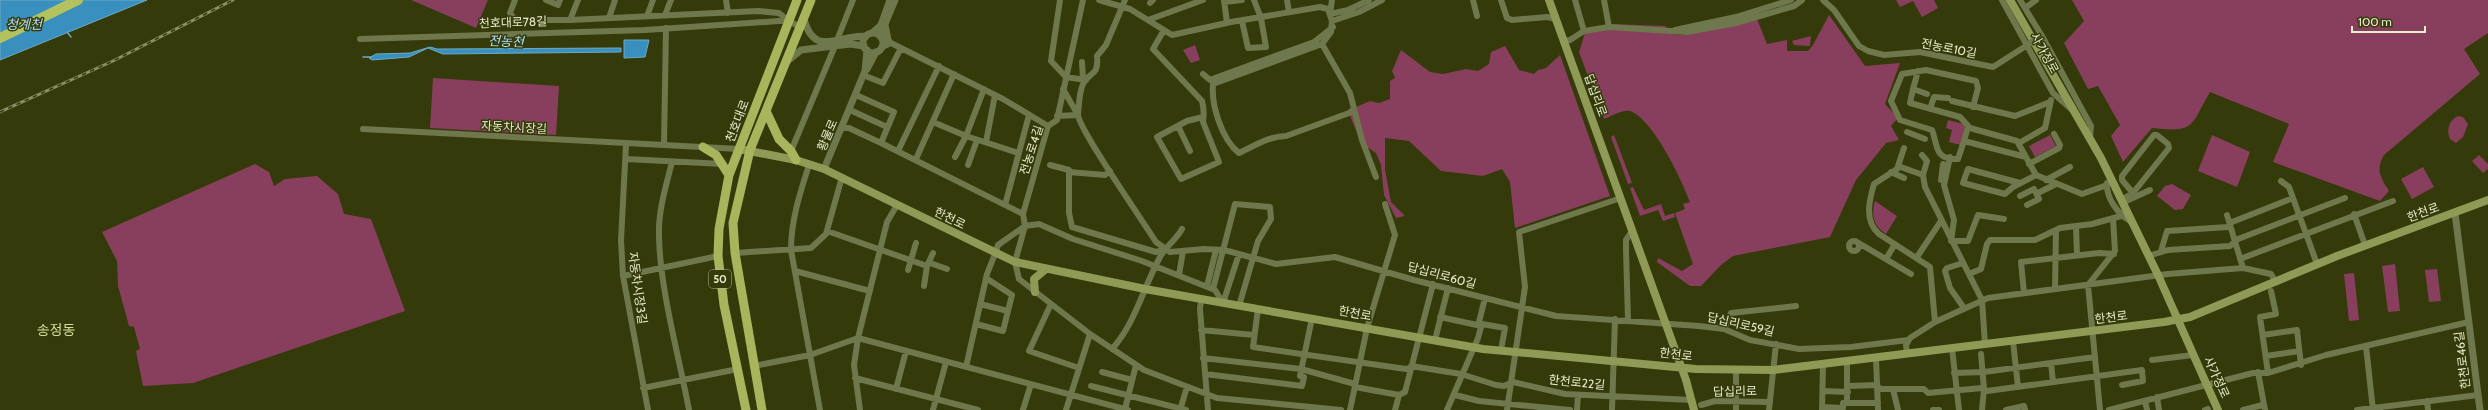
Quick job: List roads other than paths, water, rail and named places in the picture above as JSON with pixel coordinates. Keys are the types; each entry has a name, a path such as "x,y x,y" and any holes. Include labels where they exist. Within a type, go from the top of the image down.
{"highway":[{"path":"0,38 78,0"}],"main road":[{"name":"천호대로","path":"746,410 724,305 718,256 722,206 729,175 797,0"},
{"name":"천호대로","path":"762,410 735,253 732,223 750,150 811,0"},
{"name":"답십리로","path":"1549,0 1692,400 1698,407"},
{"name":"사가정로","path":"2010,0 2108,172 2130,221 2158,275 2218,410"},
{"path":"766,111 779,139 791,151 796,160"},
{"path":"703,146 716,154 729,175"},
{"path":"739,149 750,150"},
{"name":"한천로","path":"750,150 796,160 824,169 995,254 1015,262 1046,269 1202,300 1474,347 1612,361 1736,370 1773,370 2177,320 2190,317 2365,245 2488,200"},
{"path":"1035,292 1034,279 1046,269"}],"street":[{"path":"515,0 510,13 515,20 570,20 758,11 779,13 789,21 802,23 811,37 827,44"},
{"path":"546,0 558,5 560,0"},
{"path":"570,20 578,0"},
{"path":"647,16 653,0"},
{"path":"665,16 671,0"},
{"path":"726,0 728,13"},
{"path":"791,151 853,0"},
{"path":"785,63 801,50 836,43 869,34 881,25 890,0"},
{"path":"879,49 880,36 895,0"},
{"path":"1060,0 1051,61 1066,77 1086,80"},
{"name":"전농로4길","path":"1015,262 1025,226 1023,214 1048,126 1057,120 1083,0"},
{"path":"1100,0 1122,7 1148,20 1172,35 1289,12 1320,7 1328,9 1333,24 1322,44 1213,84 1212,96 1232,147 1239,153 1266,140 1286,136 1349,113 1354,109"},
{"path":"1078,115 1080,95 1086,80 1095,74 1098,64 1097,56 1106,45 1125,0"},
{"path":"1148,20 1203,0"},
{"path":"1227,23 1224,1 1242,0"},
{"path":"1242,21 1248,48 1266,47 1261,18 1254,0"},
{"path":"1287,0 1289,12"},
{"path":"1330,14 1332,0"},
{"path":"1330,14 1348,10 1369,0"},
{"path":"1203,74 1210,80 1314,42 1333,24 1382,0"},
{"path":"1473,0 1477,16"},
{"path":"1501,0 1508,18 1512,20 1547,17 1556,19"},
{"path":"1575,0 1584,31"},
{"path":"1604,0 1609,27"},
{"path":"1564,41 1570,40 1584,31 1609,27 1675,30 1736,17 1791,0"},
{"path":"1675,30 1678,33 1687,32 1736,23 1794,6 1802,0"},
{"name":"전농로10길","path":"1823,0 1834,10 1859,46 1877,54 1920,52 1993,67 2040,37"},
{"name":"사가정로","path":"2002,0 2028,44 2053,93 2074,111"},
{"path":"2020,0 2091,126 2090,138"},
{"path":"2024,0 2025,8"},
{"path":"2025,8 2036,0"},
{"path":"609,18 612,1"},
{"name":"천호대로78길","path":"360,39 666,28 789,21"},
{"path":"885,25 889,42"},
{"path":"666,28 664,145 739,149"},
{"path":"1164,30 1153,49 1202,101 1203,117 1203,122 1219,162 1181,179 1157,137 1178,126 1203,117"},
{"path":"869,34 880,36 900,48 984,89 1048,126"},
{"name":"황물로","path":"824,169 850,110 864,73 869,34"},
{"path":"836,43 853,44 866,51 879,49 889,42"},
{"path":"1322,44 1350,93 1376,177"},
{"path":"864,73 883,83 900,48"},
{"name":"황물로","path":"864,73 869,68 879,49"},
{"path":"1082,62 1083,78 1086,80"},
{"path":"898,151 939,66"},
{"path":"1968,127 1959,158 1950,157 1936,150 1932,130 1900,120 1891,103 1902,74 1926,70 1976,81 1978,88 1973,107"},
{"path":"1918,71 1910,104 1921,104 1956,113 1962,118 1968,127 2014,139 2019,143 2036,175 2046,180 2085,194 2107,185"},
{"path":"916,159 954,74"},
{"path":"955,157 966,136 984,89"},
{"path":"1063,89 1110,171 1156,242 1165,248"},
{"path":"1913,90 1927,94"},
{"path":"2019,143 2045,128 2053,93"},
{"path":"856,94 894,112 881,143"},
{"path":"986,142 995,95"},
{"path":"1935,108 1934,97 2015,116 2050,102"},
{"name":"황물로","path":"850,110 887,128"},
{"path":"1005,205 1029,115"},
{"path":"1058,116 1078,115"},
{"path":"933,122 966,136 1018,153"},
{"path":"1178,126 1190,151"},
{"path":"1916,136 1919,126"},
{"path":"842,128 849,128 916,159 1023,214"},
{"name":"자동차시장길","path":"363,129 626,145 664,145"},
{"path":"1907,132 1925,139"},
{"path":"2029,164 2058,148 2060,144 2054,134"},
{"path":"2121,202 2133,192 2169,148 2168,144 2157,135 2154,135 2122,176 2122,180 2133,192"},
{"path":"968,165 977,140"},
{"path":"1964,141 2026,157"},
{"name":"자동차시장3길","path":"626,145 621,240 623,276 648,410"},
{"path":"1904,148 1898,166 1874,184 1869,217 1875,230 1895,244 1926,262 1930,268 1932,275 1935,322"},
{"path":"1922,155 1927,161 1923,176 1926,187 1941,221 1982,300 1985,344"},
{"path":"1944,185 1950,157"},
{"path":"626,159 723,164"},
{"path":"672,162 664,193 659,235 661,268 689,410"},
{"path":"1943,164 1941,177 1954,220 1951,241"},
{"path":"809,165 795,210 791,229 791,250 820,410"},
{"path":"1050,165 1069,170 1069,172 1105,175 1110,171"},
{"path":"1898,166 1923,176"},
{"path":"2046,180 2070,167"},
{"path":"2020,183 1968,169 1962,183 2005,194 2020,183 2036,175"},
{"name":"답십리로60길","path":"1069,172 1069,213 1072,227 1156,252 1165,248 1170,252 1224,250 1276,264 1335,258 1556,316 1664,322"},
{"path":"1891,172 1904,178"},
{"path":"2108,172 2107,190 2121,216 2130,221"},
{"path":"735,253 812,248 826,231 842,177"},
{"path":"2281,181 2289,187 2317,264"},
{"path":"2038,193 2056,184"},
{"path":"2020,196 2034,189 2038,193 2039,199 2027,205"},
{"path":"2121,202 2150,190"},
{"path":"1507,407 1509,384 1525,287 1519,232 1621,198"},
{"path":"2161,251 2167,231 2228,227 2232,222 2293,198"},
{"path":"2148,256 2161,251 2230,246 2234,241 2345,198"},
{"path":"2240,259 2354,214 2393,201"},
{"path":"1213,289 1235,204 1270,207 1270,219 1253,258 1239,306"},
{"path":"1350,410 1367,328 1383,271 1395,236 1385,204"},
{"path":"860,410 854,365 858,338 887,222 896,205"},
{"name":"한천로46길","path":"2455,213 2480,410"},
{"path":"2354,214 2365,245"},
{"path":"1951,241 1968,241 1978,215 2004,219"},
{"path":"2227,215 2243,268"},
{"path":"1969,274 1981,269 1986,244 1990,240 2035,240 2056,230 2092,224 2121,216"},
{"path":"2100,410 2098,376 2088,285 2114,254 2113,218"},
{"path":"1917,257 1941,221"},
{"path":"966,367 986,278 998,245 1025,226 1039,224 1072,240 1142,261 1207,286 1213,289 1223,303"},
{"path":"2076,226 2078,255"},
{"path":"1112,349 1124,335 1135,316 1145,289 1165,248 1176,240 1182,228"},
{"path":"2055,290 2056,230"},
{"path":"826,231 911,261 947,269"},
{"path":"1628,320 1626,240 1632,231"},
{"path":"1857,242 1911,274"},
{"path":"908,270 916,243"},
{"path":"1886,259 1895,244"},
{"path":"1207,286 1216,250"},
{"path":"1179,276 1183,251"},
{"path":"924,286 928,265 933,253"},
{"path":"2024,294 2022,262 2099,253 2114,254"},
{"path":"1223,303 1239,254"},
{"path":"623,276 718,256"},
{"path":"1015,262 1020,279 1035,292 1090,334 1144,370 1217,398 1291,407 1341,410"},
{"path":"1963,263 1945,270 1950,288 1964,308"},
{"path":"1907,354 1908,340 1935,322 1982,300 2158,275 2243,268 2271,274 2275,281"},
{"path":"795,271 870,290"},
{"path":"976,324 1003,331 1012,295 986,278"},
{"path":"1395,410 1399,396 1405,392 1410,367 1433,284"},
{"path":"1435,340 1448,288"},
{"path":"2268,373 2260,317 2276,314 2271,291"},
{"path":"1447,410 1455,395 1478,338 1485,298"},
{"path":"1202,300 1201,330 1208,410"},
{"path":"980,304 1008,311"},
{"path":"1051,304 1029,351 1079,368"},
{"path":"1724,329 1731,313 1796,306"},
{"path":"1258,309 1253,347 1305,354"},
{"path":"1440,317 1505,328 1501,350"},
{"path":"1205,374 1302,386 1304,377 1300,376 1301,369 1312,318"},
{"path":"1612,410 1615,368 1612,361 1615,319"},
{"name":"답십리로59길","path":"1664,322 1724,329 1750,340 1799,349 1908,340"},
{"path":"2110,410 2258,372 2268,373 2301,365 2326,355 2469,322"},
{"path":"1201,330 1254,336"},
{"path":"2263,335 2297,330 2301,365"},
{"path":"1066,410 1069,394 1090,334"},
{"path":"754,366 810,355 858,338 1069,394 1107,407 1127,410 1136,365"},
{"path":"2013,341 2018,386"},
{"path":"1769,410 1776,344"},
{"path":"2366,346 2373,409"},
{"path":"1952,348 1959,410"},
{"path":"2266,356 2300,350"},
{"path":"896,389 906,351"},
{"name":"한천로22길","path":"1305,354 1360,363 1410,367 1463,375 1496,385 1509,384 1513,382 1550,392 1578,395 1692,400"},
{"path":"1981,354 1984,389 1982,410"},
{"name":"사가정로","path":"2152,360 2193,355"},
{"path":"1954,373 2016,368 2095,357"},
{"path":"1203,358 1301,369 1355,386 1399,396"},
{"path":"1876,358 1878,410"},
{"path":"1845,406 1848,389 1847,361"},
{"path":"933,410 946,362"},
{"path":"2051,363 2053,382"},
{"path":"1823,364 1822,409 1878,403"},
{"path":"643,388 738,369"},
{"path":"1736,370 1736,410"},
{"path":"1823,391 1878,387 1893,389 1924,389 1928,393 1984,389 1987,391 2142,370 2143,381 2122,385"},
{"path":"1102,372 1132,380"},
{"path":"2242,410 2264,407 2258,372"},
{"path":"855,378 978,410"},
{"path":"1023,410 1031,384"},
{"path":"1091,386 1182,410 1187,387"},
{"path":"1893,389 1898,410"},
{"path":"1455,395 1507,407 1570,410"},
{"path":"1577,410 1578,395"},
{"path":"2357,410 2478,395"},
{"path":"2157,397 2159,410"},
{"name":"답십리로","path":"1698,407 1716,401 1770,402"},
{"path":"2146,401 2147,410"},
{"path":"2427,401 2428,410"},
{"path":"2006,410 2025,408"},
{"path":"1933,410 1939,410"}],"water":[{"name":"청계천","path":"0,0 147,0 0,60"},
{"path":"624,40 649,40 645,57 624,58"},
{"path":"430,47 437,49 621,48 621,52 443,54 428,48 409,57 372,60 369,58 376,54 410,53"}],"waterway":[{"name":"전농천","path":"67,32 71,37"},
{"name":"전농천","path":"363,57 371,57"}],"railway":[{"path":"0,112 113,61 233,0"}],"district":[{"name":"송정동","path":"56,330"}]}
